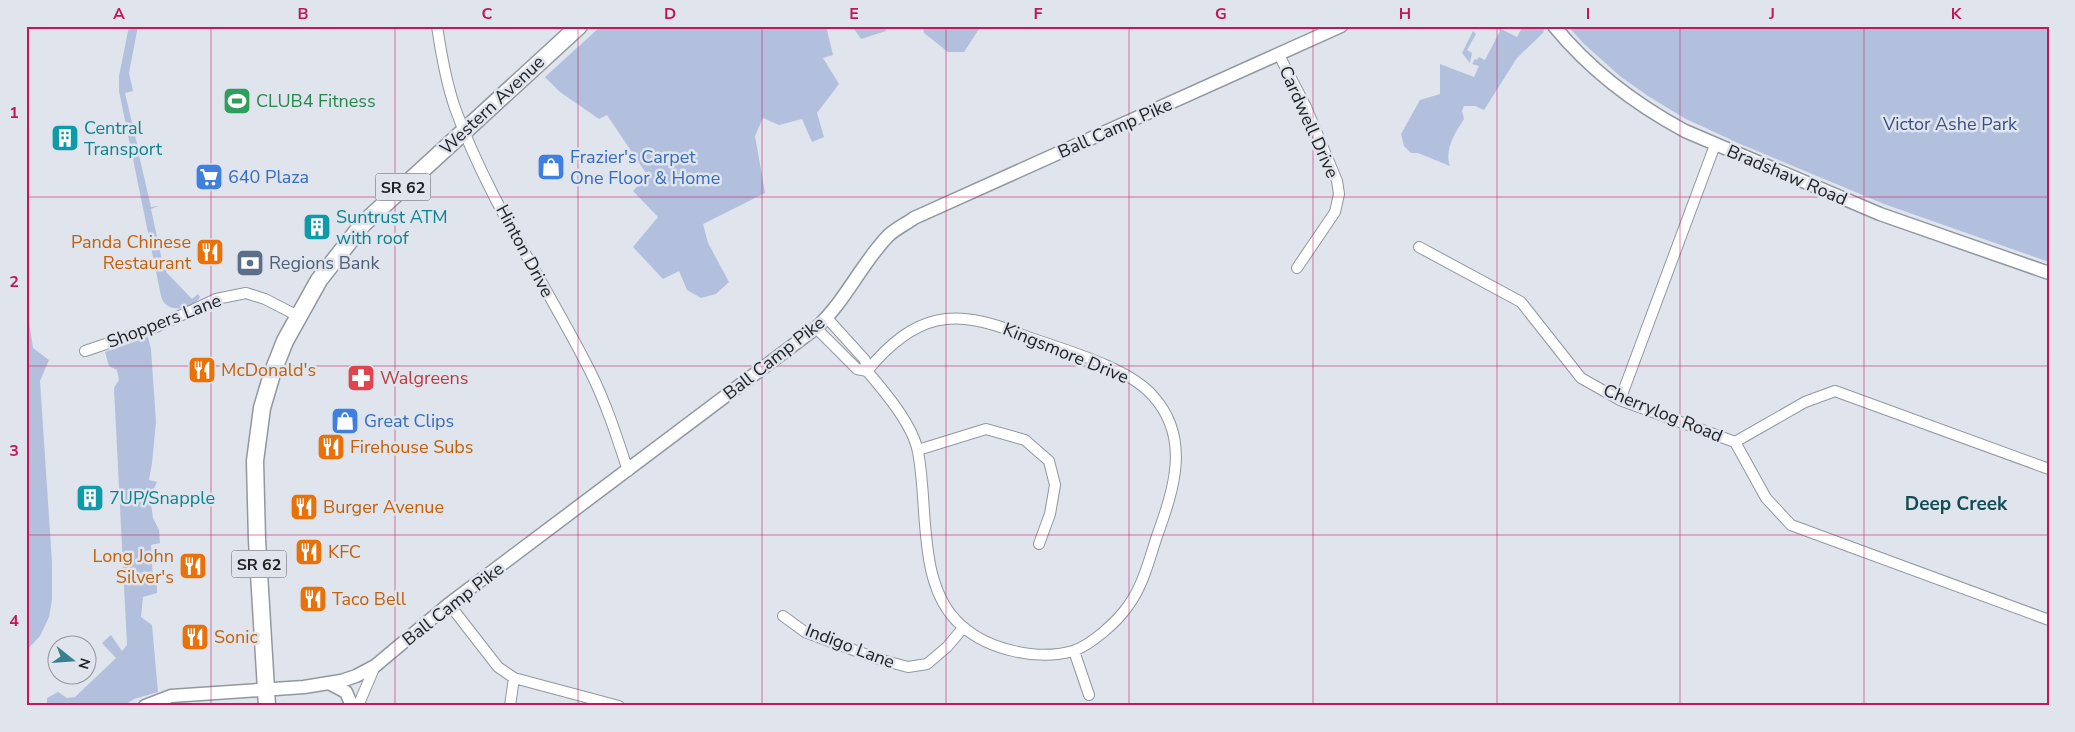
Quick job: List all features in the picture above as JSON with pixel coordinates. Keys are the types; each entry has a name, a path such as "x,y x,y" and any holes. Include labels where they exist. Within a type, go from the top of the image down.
{"main road":[{"name":"Western Avenue","path":"267,706 257,540 256,461 259,420 272,374 298,316 319,280 352,236 579,26"}],"street":[{"name":"Hinton Drive","path":"437,26 454,106 464,131 483,173 591,372 628,471"},
{"name":"Ball Camp Pike","path":"358,706 375,666 449,604 816,328 827,318 853,285 869,259 890,235 914,218 1341,26"},
{"name":"Bradshaw Road","path":"1554,26 1598,72 1636,102 1668,122 1715,145 1880,214 2049,273"},
{"name":"Cardwell Drive","path":"1279,55 1306,108 1336,181 1339,194 1335,212 1297,268"},
{"path":"1620,400 1715,145"},
{"name":"Cherrylog Road","path":"1419,247 1522,302 1581,378 1620,400 1735,442 1766,498 1791,526 2049,620"},
{"name":"Shoppers Lane","path":"85,351 156,327 216,299 246,293 265,299 298,316"},
{"name":"Kingsmore Drive","path":"827,318 865,360 867,371 908,426 918,450 934,586 951,615 963,628 995,646 1011,651 1046,654 1074,650 1110,627 1121,616 1138,591 1167,509 1176,475 1175,442 1162,406 1138,382 1121,372 994,324 962,318 948,318 917,327 890,347 867,371"},
{"name":"Kingsmore Drive","path":"816,328 857,369 867,371"},
{"path":"1735,442 1805,402 1835,391 2049,469"},
{"path":"918,450 986,429 1025,440 1049,461 1055,485 1050,514 1039,544"},
{"path":"449,604 498,667 514,678 619,706"},
{"name":"Indigo Lane","path":"783,616 805,632 878,659 908,667 927,664 947,647 963,628"},
{"path":"1074,650 1089,695"},
{"path":"145,706 171,696 304,687 329,683 356,676 375,666"},
{"path":"510,706 514,678"},
{"path":"329,683 346,692 352,706"}],"green space":[{"path":"129,26 138,26 129,73 133,91 125,93 138,148 146,148 138,151 151,207 159,206 151,209 163,265 171,264 166,272 192,299 198,294 200,297 191,305 185,307 173,308 168,306 161,296 119,91 119,76"},
{"path":"601,26 826,26 833,55 823,58 839,84 817,113 824,137 812,142 802,119 779,125 763,118 755,136 765,193 703,224 708,243 729,282 716,294 701,298 687,290 679,271 663,279 633,247 658,217 633,191 650,173 649,171 646,173 607,115 599,119 560,92 545,77"},
{"path":"852,26 885,26 886,31 861,39"},
{"path":"923,26 1000,26 1000,29 979,29 964,52 948,52 924,33"},
{"path":"1495,26 1517,37 1523,26 1545,27 1543,33 1517,58 1484,110 1475,106 1464,106 1462,111 1464,119 1449,148 1450,166 1418,153 1411,153 1404,146 1401,134 1420,100 1440,94 1440,64 1474,77 1479,66 1472,64 1479,57 1485,60 1500,31"},
{"name":"Victor Ashe Park","path":"1568,26 2049,26 2049,262 1884,204 1738,143 1684,118 1621,77 1583,43"},
{"path":"1473,31 1476,34 1467,50 1472,53 1470,63 1462,53"},
{"path":"26,302 33,348 49,360 40,381 52,562 52,600 49,617 40,636 26,651"},
{"path":"148,337 151,349 156,422 149,480 157,482 150,497 153,518 159,530 160,543 151,545 153,580 157,586 157,593 143,597 141,617 152,625 158,692 134,699 123,706 47,706 47,698 58,692 67,698 75,697 89,684 98,684 98,675 116,658 102,643 111,635 122,651 127,645 114,388 119,380 117,370 109,366 105,352"}],"place":[{"name":"CLUB4 Fitness","path":"237,101"},
{"name":"Central Transport","path":"65,138"},
{"name":"Frazier's Carpet One Floor & Home","path":"551,167"},
{"name":"640 Plaza","path":"209,177"},
{"name":"Suntrust ATM with roof","path":"317,227"},
{"name":"Panda Chinese Restaurant","path":"210,252"},
{"name":"Regions Bank","path":"250,263"},
{"name":"McDonald's","path":"202,370"},
{"name":"Walgreens","path":"361,378"},
{"name":"Great Clips","path":"345,421"},
{"name":"Firehouse Subs","path":"331,447"},
{"name":"7UP/Snapple","path":"90,498"},
{"name":"Burger Avenue","path":"304,507"},
{"name":"KFC","path":"309,552"},
{"name":"Long John Silver's","path":"193,566"},
{"name":"Taco Bell","path":"313,599"},
{"name":"Sonic","path":"195,637"}],"district":[{"name":"Deep Creek","path":"1956,503"}]}
